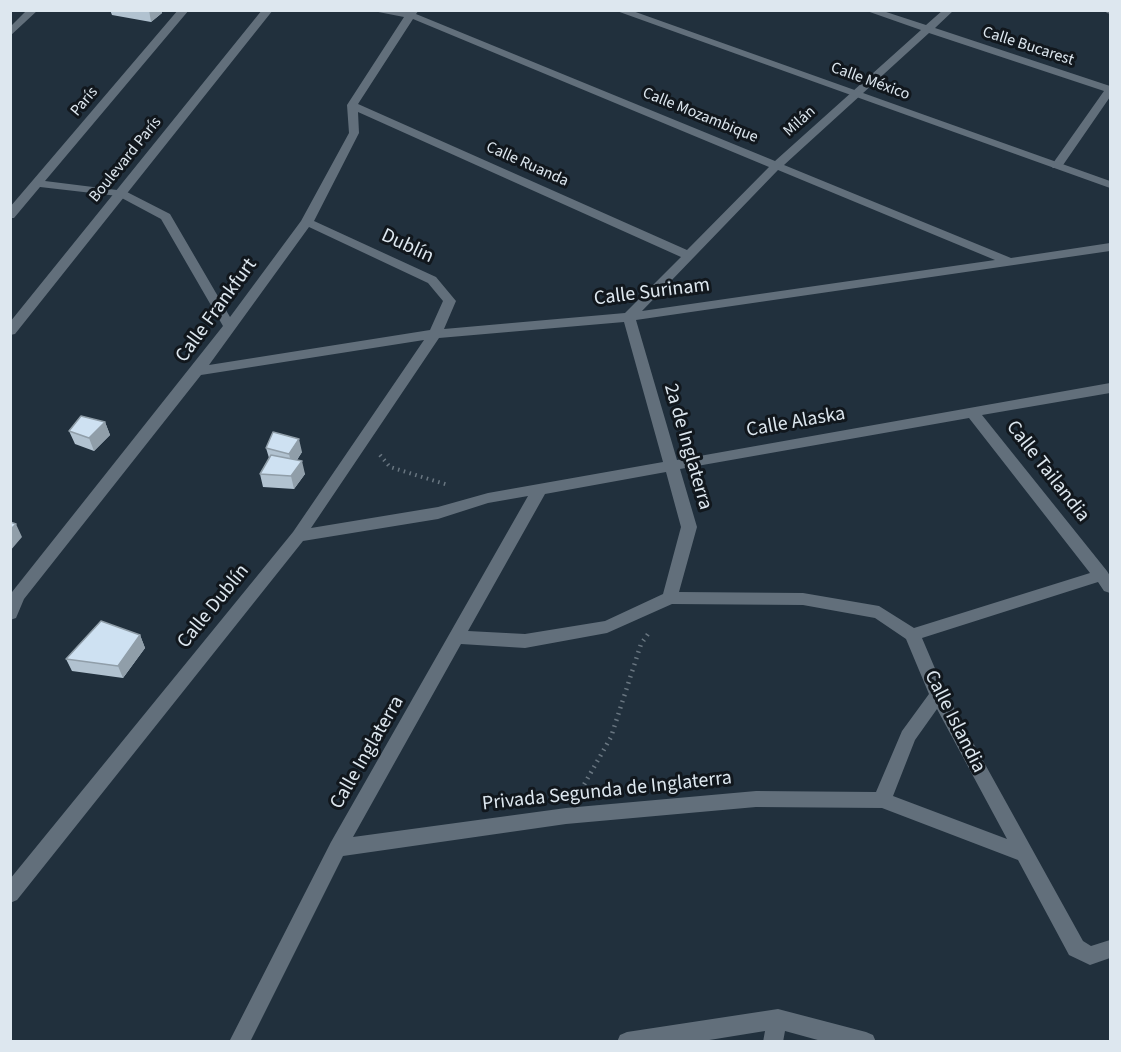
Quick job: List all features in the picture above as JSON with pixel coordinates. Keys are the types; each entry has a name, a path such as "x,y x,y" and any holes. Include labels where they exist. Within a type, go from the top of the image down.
{"street":[{"path":"10,33 33,10"},
{"name":"París","path":"10,215 184,10"},
{"name":"Boulevard París","path":"10,331 268,10"},
{"name":"Calle Mozambique","path":"373,10 413,13 1012,262"},
{"name":"Calle México","path":"619,10 1110,185"},
{"name":"Calle Bucarest","path":"869,10 1110,90"},
{"name":"Milán","path":"629,317 777,165 950,10"},
{"path":"352,105 413,13"},
{"path":"1057,166 1110,90"},
{"name":"Calle Frankfurt","path":"10,614 18,596 197,371 307,222 354,133 352,105"},
{"name":"Calle Ruanda","path":"352,105 689,256"},
{"path":"37,183 121,192 166,216 229,325"},
{"name":"Dublín","path":"307,222 432,280 450,301 435,334"},
{"name":"Calle Surinam","path":"197,371 435,334 629,317 1110,247"},
{"name":"2a de Inglaterra","path":"629,317 689,527 670,598"},
{"name":"Calle Dublín","path":"10,894 298,536 435,334"},
{"name":"Calle Alaska","path":"298,536 438,513 488,498 1110,388"},
{"name":"Calle Tailandia","path":"972,412 1106,581"},
{"name":"Calle Inglaterra","path":"239,1041 338,849 540,489"},
{"path":"458,638 525,641 607,627 670,598 803,599 879,612 912,635 1106,581"},
{"name":"Calle Islandia","path":"912,635 938,695 1022,853 1076,948 1090,956 1110,949"},
{"path":"882,800 908,736 938,695"},
{"name":"Privada Segunda de Inglaterra","path":"338,849 566,816 756,800 882,800 1022,853"},
{"path":"627,1041 778,1019 866,1041"},
{"path":"773,1041 778,1019"}],"path":[{"path":"364,437 390,467 488,498"},
{"path":"566,816 611,737 641,644 670,598"}],"building":[{"path":"81,416 105,422 89,438 69,431"},
{"path":"273,432 299,439 289,454 266,448"},
{"path":"271,455 302,461 291,476 260,474"},
{"path":"10,522 16,524 10,530"},
{"path":"101,621 140,635 118,666 66,659"}]}
